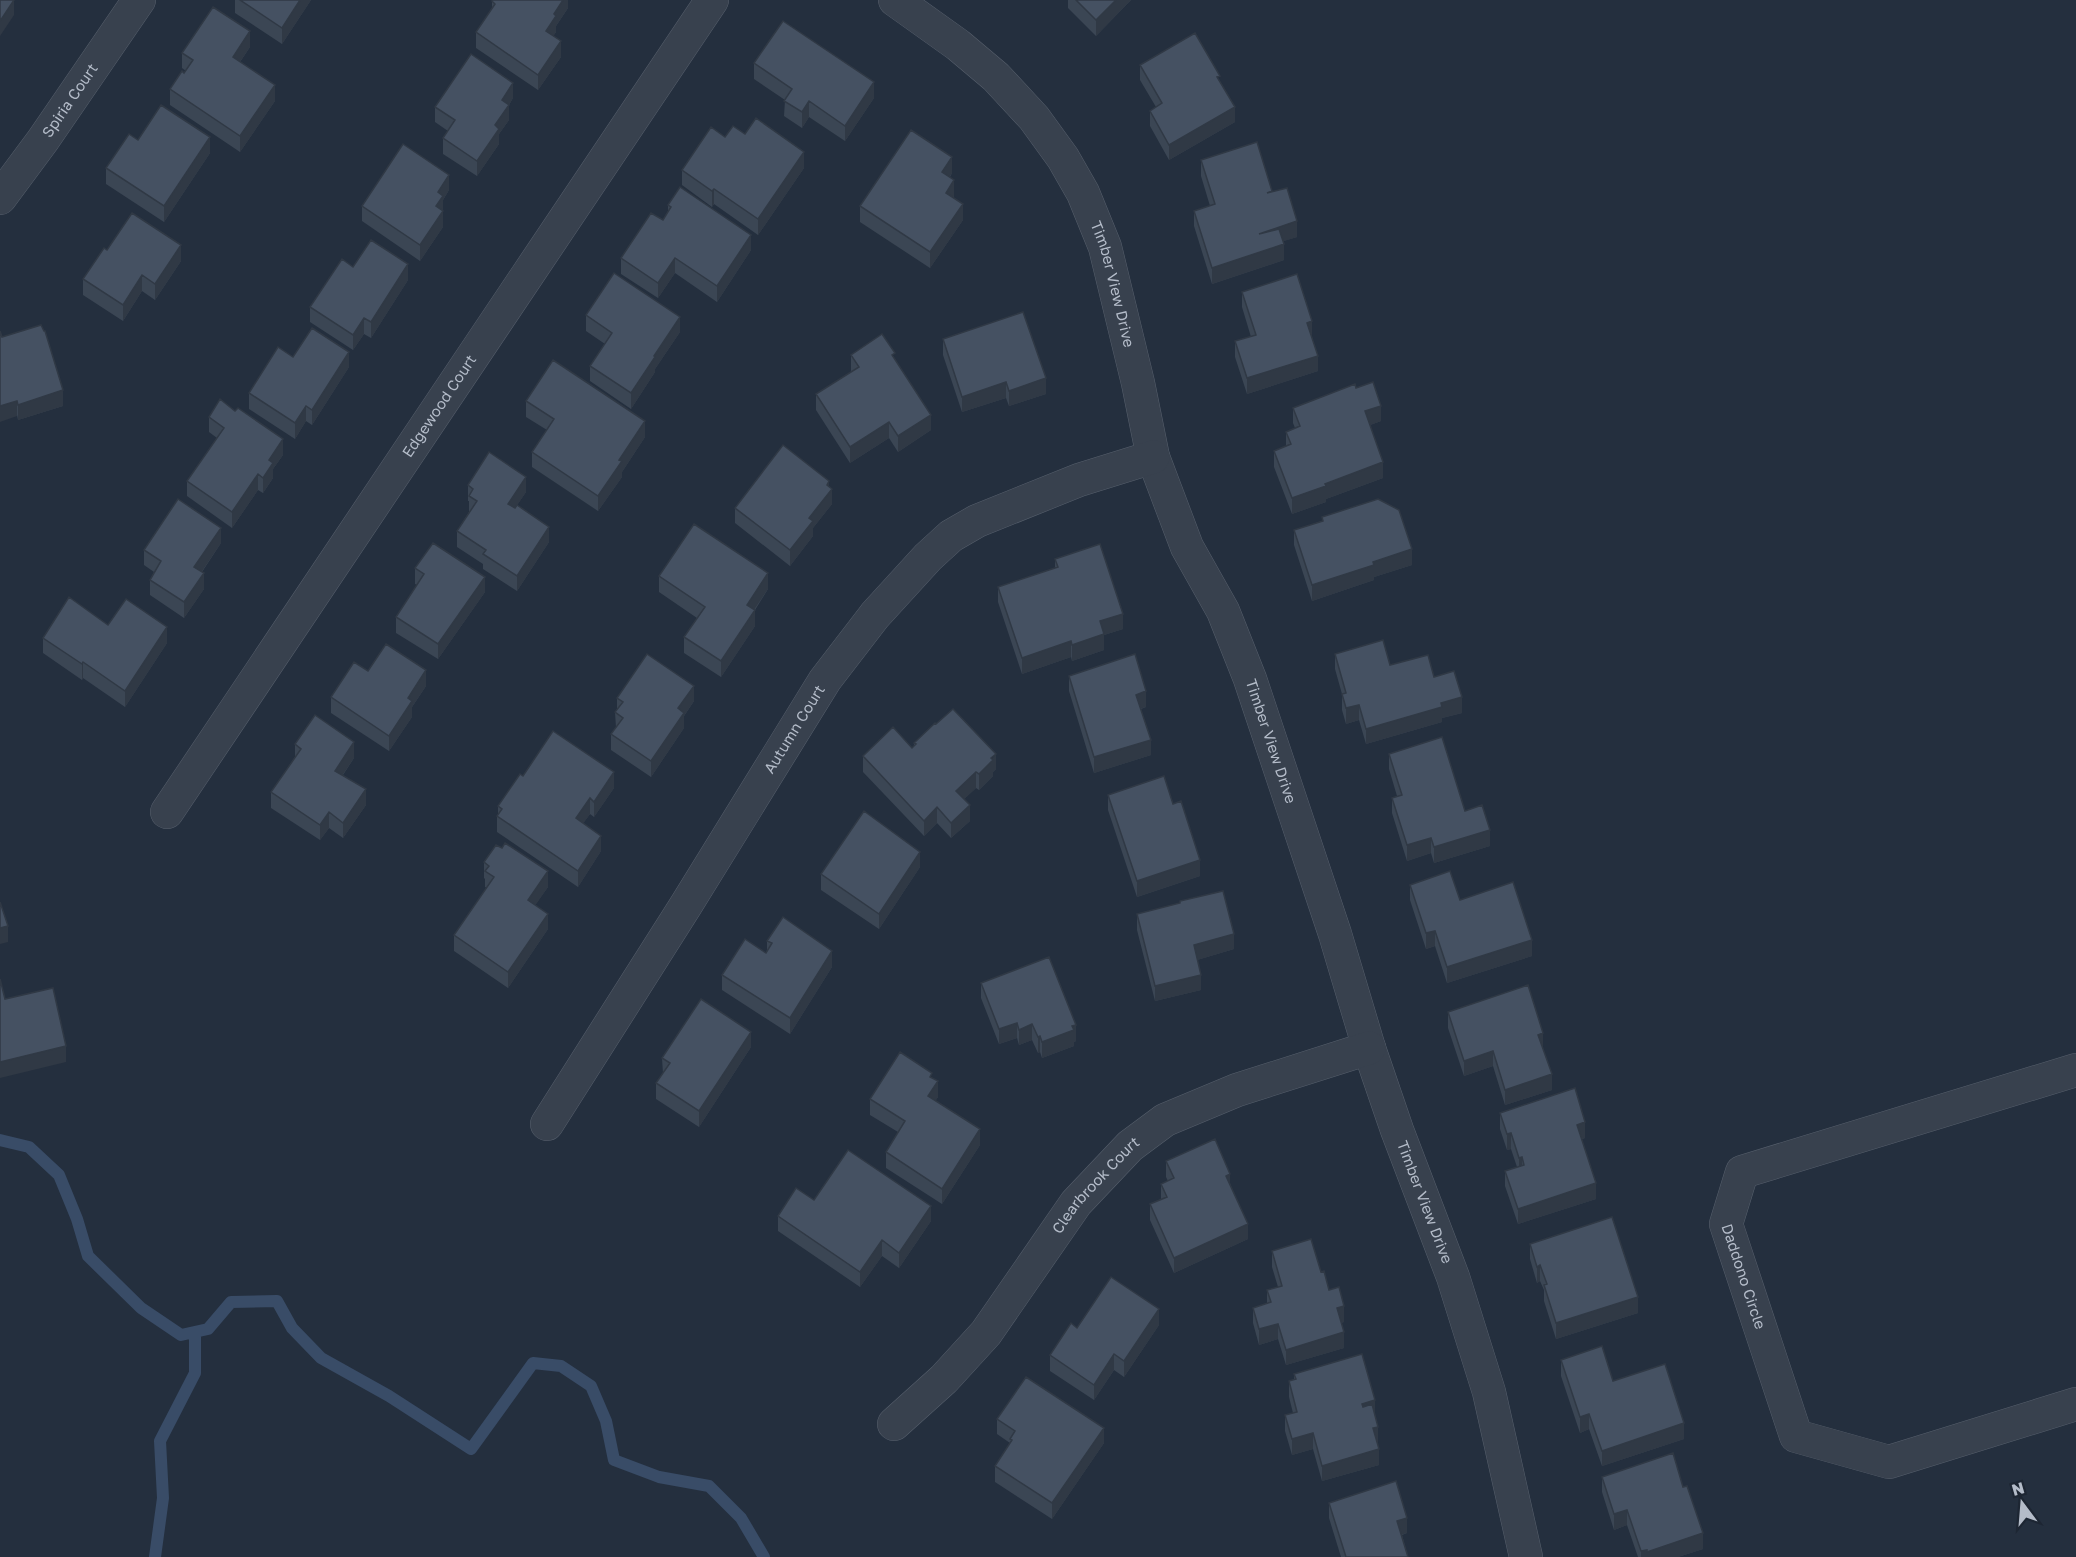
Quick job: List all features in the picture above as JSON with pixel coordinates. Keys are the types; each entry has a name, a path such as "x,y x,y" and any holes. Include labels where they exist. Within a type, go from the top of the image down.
{"street":[{"name":"Spiria Court","path":"0,198 43,140 139,0"},
{"name":"Edgewood Court","path":"166,812 712,0"},
{"name":"Timber View Drive","path":"895,0 958,45 996,77 1034,118 1063,158 1083,193 1105,247 1138,383 1153,457 1187,547 1223,611 1250,679 1335,934 1369,1048 1397,1130 1453,1277 1489,1392 1526,1557"},
{"name":"Autumn Court","path":"547,1124 825,680 875,615 928,557 951,536 977,521 1079,480 1153,457"},
{"name":"Clearbrook Court","path":"894,1424 944,1379 986,1333 1076,1203 1130,1146 1165,1120 1237,1090 1369,1048"},
{"name":"Daddono Circle","path":"2076,1070 1742,1172 1726,1224 1796,1436 1889,1462 2076,1404"}],"building":[{"path":"0,0 14,0 0,21"},
{"path":"240,0 300,0 282,28"},
{"path":"493,0 563,0 546,31 561,41 538,75 476,32 495,4"},
{"path":"1076,0 1116,0 1096,20"},
{"path":"213,7 250,31 233,57 275,85 240,136 170,89 193,60 182,53"},
{"path":"783,21 874,82 845,126 809,101 802,112 784,101 792,89 754,63"},
{"path":"1195,33 1235,107 1169,145 1150,111 1162,103 1140,65"},
{"path":"471,54 513,83 502,100 509,105 495,125 499,129 477,161 443,138 455,120 435,107"},
{"path":"161,105 210,137 164,206 106,168 129,134 138,140"},
{"path":"756,118 804,152 758,219 682,170 711,127 725,137 733,126 745,134"},
{"path":"911,130 952,157 942,172 954,180 946,193 963,204 930,252 860,206"},
{"path":"1257,142 1272,191 1267,193 1287,188 1297,221 1259,234 1279,229 1284,244 1212,268 1194,211 1215,204 1201,160"},
{"path":"403,144 449,175 438,192 443,196 436,206 443,211 420,245 362,206"},
{"path":"680,187 751,235 717,286 675,258 658,283 621,258 651,213 663,220 671,207 668,205"},
{"path":"132,213 181,245 155,284 142,275 123,305 83,279 104,248 107,250"},
{"path":"371,240 408,264 371,322 364,318 353,335 310,307 342,259 353,267"},
{"path":"614,273 680,317 631,393 590,366 612,333 586,315"},
{"path":"1297,274 1312,321 1307,323 1318,356 1247,378 1235,341 1256,335 1242,292"},
{"path":"1023,312 1046,378 1009,391 1006,382 962,397 943,339"},
{"path":"41,325 45,331 63,390 18,405 17,401 0,406 0,331 2,337"},
{"path":"312,328 349,352 312,410 306,406 295,423 249,393 278,347 293,357"},
{"path":"882,334 895,353 892,355 931,415 898,436 889,422 850,447 816,394 859,367 851,355"},
{"path":"553,360 645,421 598,496 532,452 554,419 526,401"},
{"path":"1373,382 1381,406 1365,411 1383,462 1292,498 1274,451 1291,444 1286,432 1300,426 1293,408 1355,384 1356,388"},
{"path":"220,399 235,411 238,408 283,439 269,460 273,463 263,478 258,474 232,512 187,481 224,428 209,417"},
{"path":"783,445 829,481 827,485 832,489 809,518 813,521 790,550 735,508"},
{"path":"489,452 526,477 508,504 515,508 517,505 549,527 517,576 483,554 486,550 457,531 477,501 469,496 473,489 468,485"},
{"path":"178,499 221,528 194,567 204,573 184,602 150,580 161,561 144,550"},
{"path":"1378,499 1399,510 1412,549 1373,562 1374,565 1312,585 1294,530 1323,521 1322,517"},
{"path":"694,524 768,573 747,605 755,610 721,661 684,637 705,607 659,576"},
{"path":"433,543 485,577 438,644 396,617 424,574 415,568"},
{"path":"1100,544 1123,614 1100,621 1104,634 1072,645 1071,641 1022,658 998,587 1058,567 1055,559"},
{"path":"69,597 108,625 126,599 167,627 125,691 43,638"},
{"path":"1383,640 1390,665 1428,655 1434,677 1454,671 1462,697 1441,703 1442,707 1366,729 1359,705 1346,708 1342,694 1346,693 1335,654"},
{"path":"386,644 426,670 408,698 412,701 389,736 331,697 354,662 368,671"},
{"path":"647,654 694,686 678,708 684,713 651,761 611,734 623,718 615,712 623,702 617,698"},
{"path":"1135,654 1146,691 1136,695 1151,740 1094,757 1069,676"},
{"path":"953,709 996,754 979,774 976,772 956,791 970,805 951,823 937,807 924,821 863,756 893,727 912,748 916,744 914,743 935,723"},
{"path":"315,715 354,742 335,771 366,789 343,823 329,812 320,825 271,792 301,749 295,744"},
{"path":"553,731 614,772 594,802 590,798 576,818 601,836 578,871 497,816 502,809 498,806 520,774 523,776"},
{"path":"1442,737 1465,811 1482,805 1490,830 1434,847 1431,838 1407,845 1392,798 1402,795 1389,754"},
{"path":"1164,776 1173,804 1181,801 1200,860 1137,881 1108,795"},
{"path":"864,811 920,852 879,914 821,874"},
{"path":"505,843 548,871 528,900 548,914 508,972 454,935 494,877 485,871 489,866 484,862 496,845 502,848"},
{"path":"1450,871 1460,900 1513,882 1532,940 1447,967 1435,931 1426,933 1410,885"},
{"path":"1223,891 1234,934 1194,945 1201,975 1155,986 1137,914"},
{"path":"0,902 8,926 0,928"},
{"path":"783,917 832,951 790,1018 722,975 745,939 766,953 772,943 767,941"},
{"path":"1049,957 1076,1025 1072,1026 1074,1030 1042,1042 1032,1024 1019,1030 1017,1023 999,1029 981,983"},
{"path":"0,979 5,999 53,988 66,1046 0,1062"},
{"path":"1528,985 1543,1033 1538,1035 1552,1074 1505,1090 1493,1051 1464,1061 1448,1012"},
{"path":"701,999 751,1032 699,1111 656,1083 670,1063 662,1058"},
{"path":"900,1052 932,1073 930,1077 938,1081 928,1096 980,1129 942,1189 886,1152 905,1121 870,1099"},
{"path":"1575,1088 1585,1122 1577,1125 1596,1183 1518,1209 1505,1171 1524,1165 1522,1157 1519,1158 1511,1133 1507,1134 1500,1113"},
{"path":"1215,1139 1230,1174 1226,1176 1248,1224 1174,1258 1150,1204 1167,1197 1161,1184 1174,1178 1166,1161"},
{"path":"848,1150 931,1206 899,1253 882,1240 860,1272 778,1216 796,1188 814,1200"},
{"path":"1612,1217 1638,1297 1556,1323 1544,1285 1547,1284 1540,1265 1537,1267 1530,1244"},
{"path":"1311,1239 1329,1290 1339,1287 1344,1306 1337,1308 1344,1332 1286,1350 1278,1324 1259,1329 1253,1308 1271,1302 1267,1290 1282,1286 1272,1251"},
{"path":"1111,1277 1159,1309 1124,1361 1114,1354 1094,1385 1050,1355 1071,1323 1077,1328"},
{"path":"1602,1346 1613,1381 1665,1364 1684,1423 1602,1451 1589,1414 1580,1417 1561,1360"},
{"path":"1362,1354 1375,1400 1362,1404 1363,1407 1372,1404 1378,1427 1373,1428 1379,1449 1322,1466 1313,1433 1292,1439 1285,1415 1297,1412 1289,1381 1296,1379 1294,1374"},
{"path":"1026,1377 1104,1428 1052,1503 995,1466 1012,1440 1010,1439 1015,1431 997,1419"},
{"path":"1673,1453 1683,1487 1687,1486 1703,1533 1647,1552 1647,1550 1641,1551 1627,1510 1614,1514 1602,1477"},
{"path":"1396,1481 1407,1518 1397,1521 1408,1557 1346,1557 1329,1503"}],"waterway":[{"path":"0,1140 29,1147 59,1175 77,1219 88,1256 141,1308 181,1335 208,1329 231,1302 277,1301 292,1328 321,1358 389,1396 471,1449 533,1363 561,1366 591,1386 606,1421 614,1460 659,1477 709,1486 741,1518 764,1557"},
{"path":"155,1557 163,1498 160,1441 195,1373 195,1332"}]}
